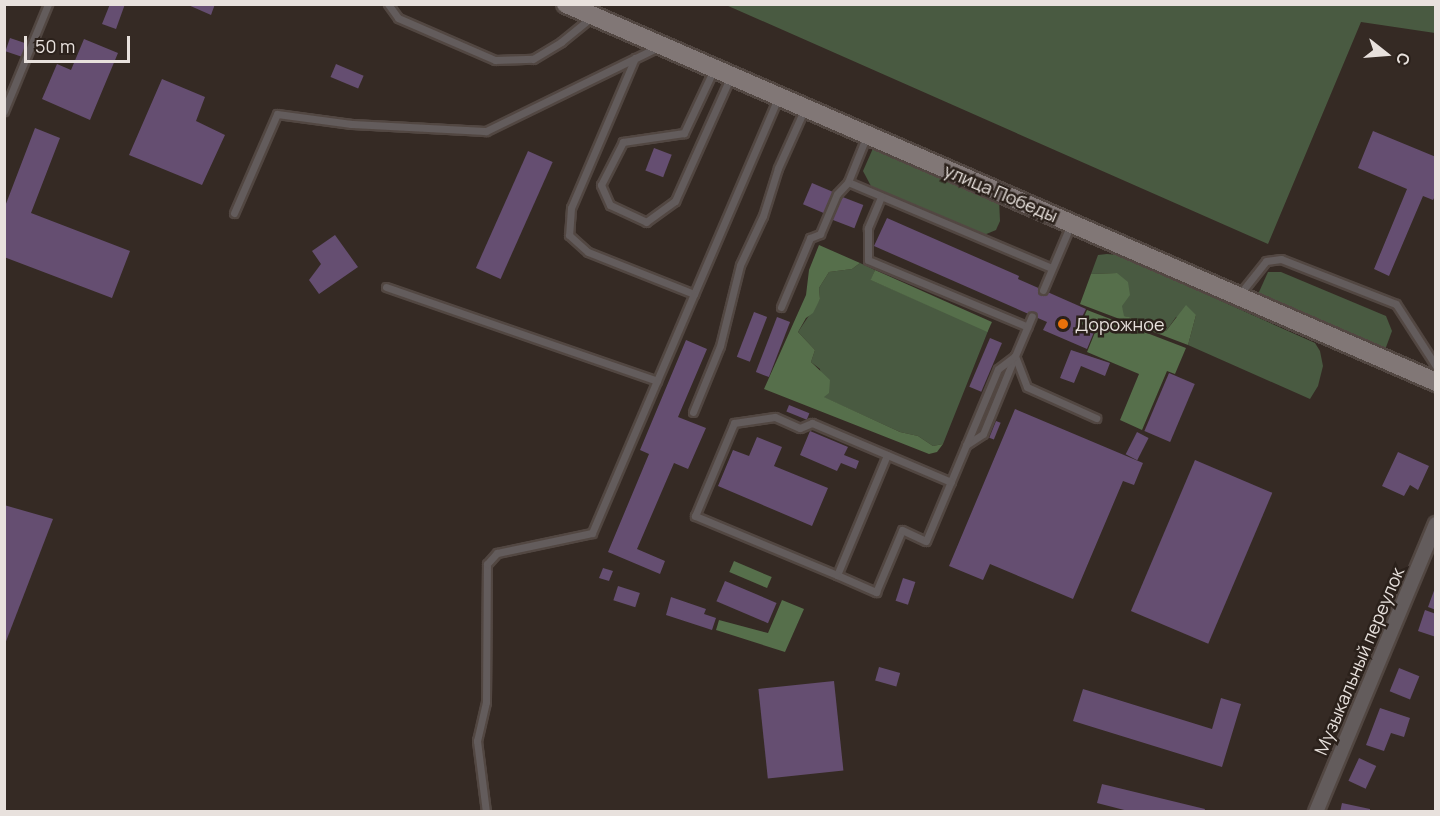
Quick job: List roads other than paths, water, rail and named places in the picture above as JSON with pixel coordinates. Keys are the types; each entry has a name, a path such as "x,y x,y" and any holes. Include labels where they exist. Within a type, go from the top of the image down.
{"main road":[{"name":"улица Победы","path":"570,5 1436,382"}],"street":[{"name":"Музыкальный переулок","path":"1316,812 1436,524"}],"lane":[{"path":"4,111 48,4"},
{"path":"388,4 398,18 495,60 533,59 561,42 593,16"},
{"path":"234,213 277,114 351,124 486,131 660,45"},
{"path":"635,58 571,208 569,235 588,252 694,294"},
{"path":"714,69 684,133 623,142 601,185 610,205 646,222 675,201 731,76"},
{"path":"486,812 477,741 486,702 487,564 497,553 592,533 779,97"},
{"path":"693,412 720,346 740,265 763,216 778,168 805,108"},
{"path":"781,307 810,238 820,234 837,194 848,182 867,135"},
{"path":"848,182 1052,268"},
{"path":"881,196 868,228 868,260 1028,327"},
{"path":"1043,290 1071,224"},
{"path":"1238,296 1266,261 1281,259 1396,303 1436,366"},
{"path":"386,287 657,381"},
{"path":"951,482 812,423 800,428 775,417 734,423 695,516 876,592 902,531 926,541 951,482 966,446 983,434 1032,316"},
{"path":"1015,356 1026,387 1096,418"},
{"path":"837,575 887,455"}],"place":[{"name":"Дорожное","path":"1063,324"}]}
